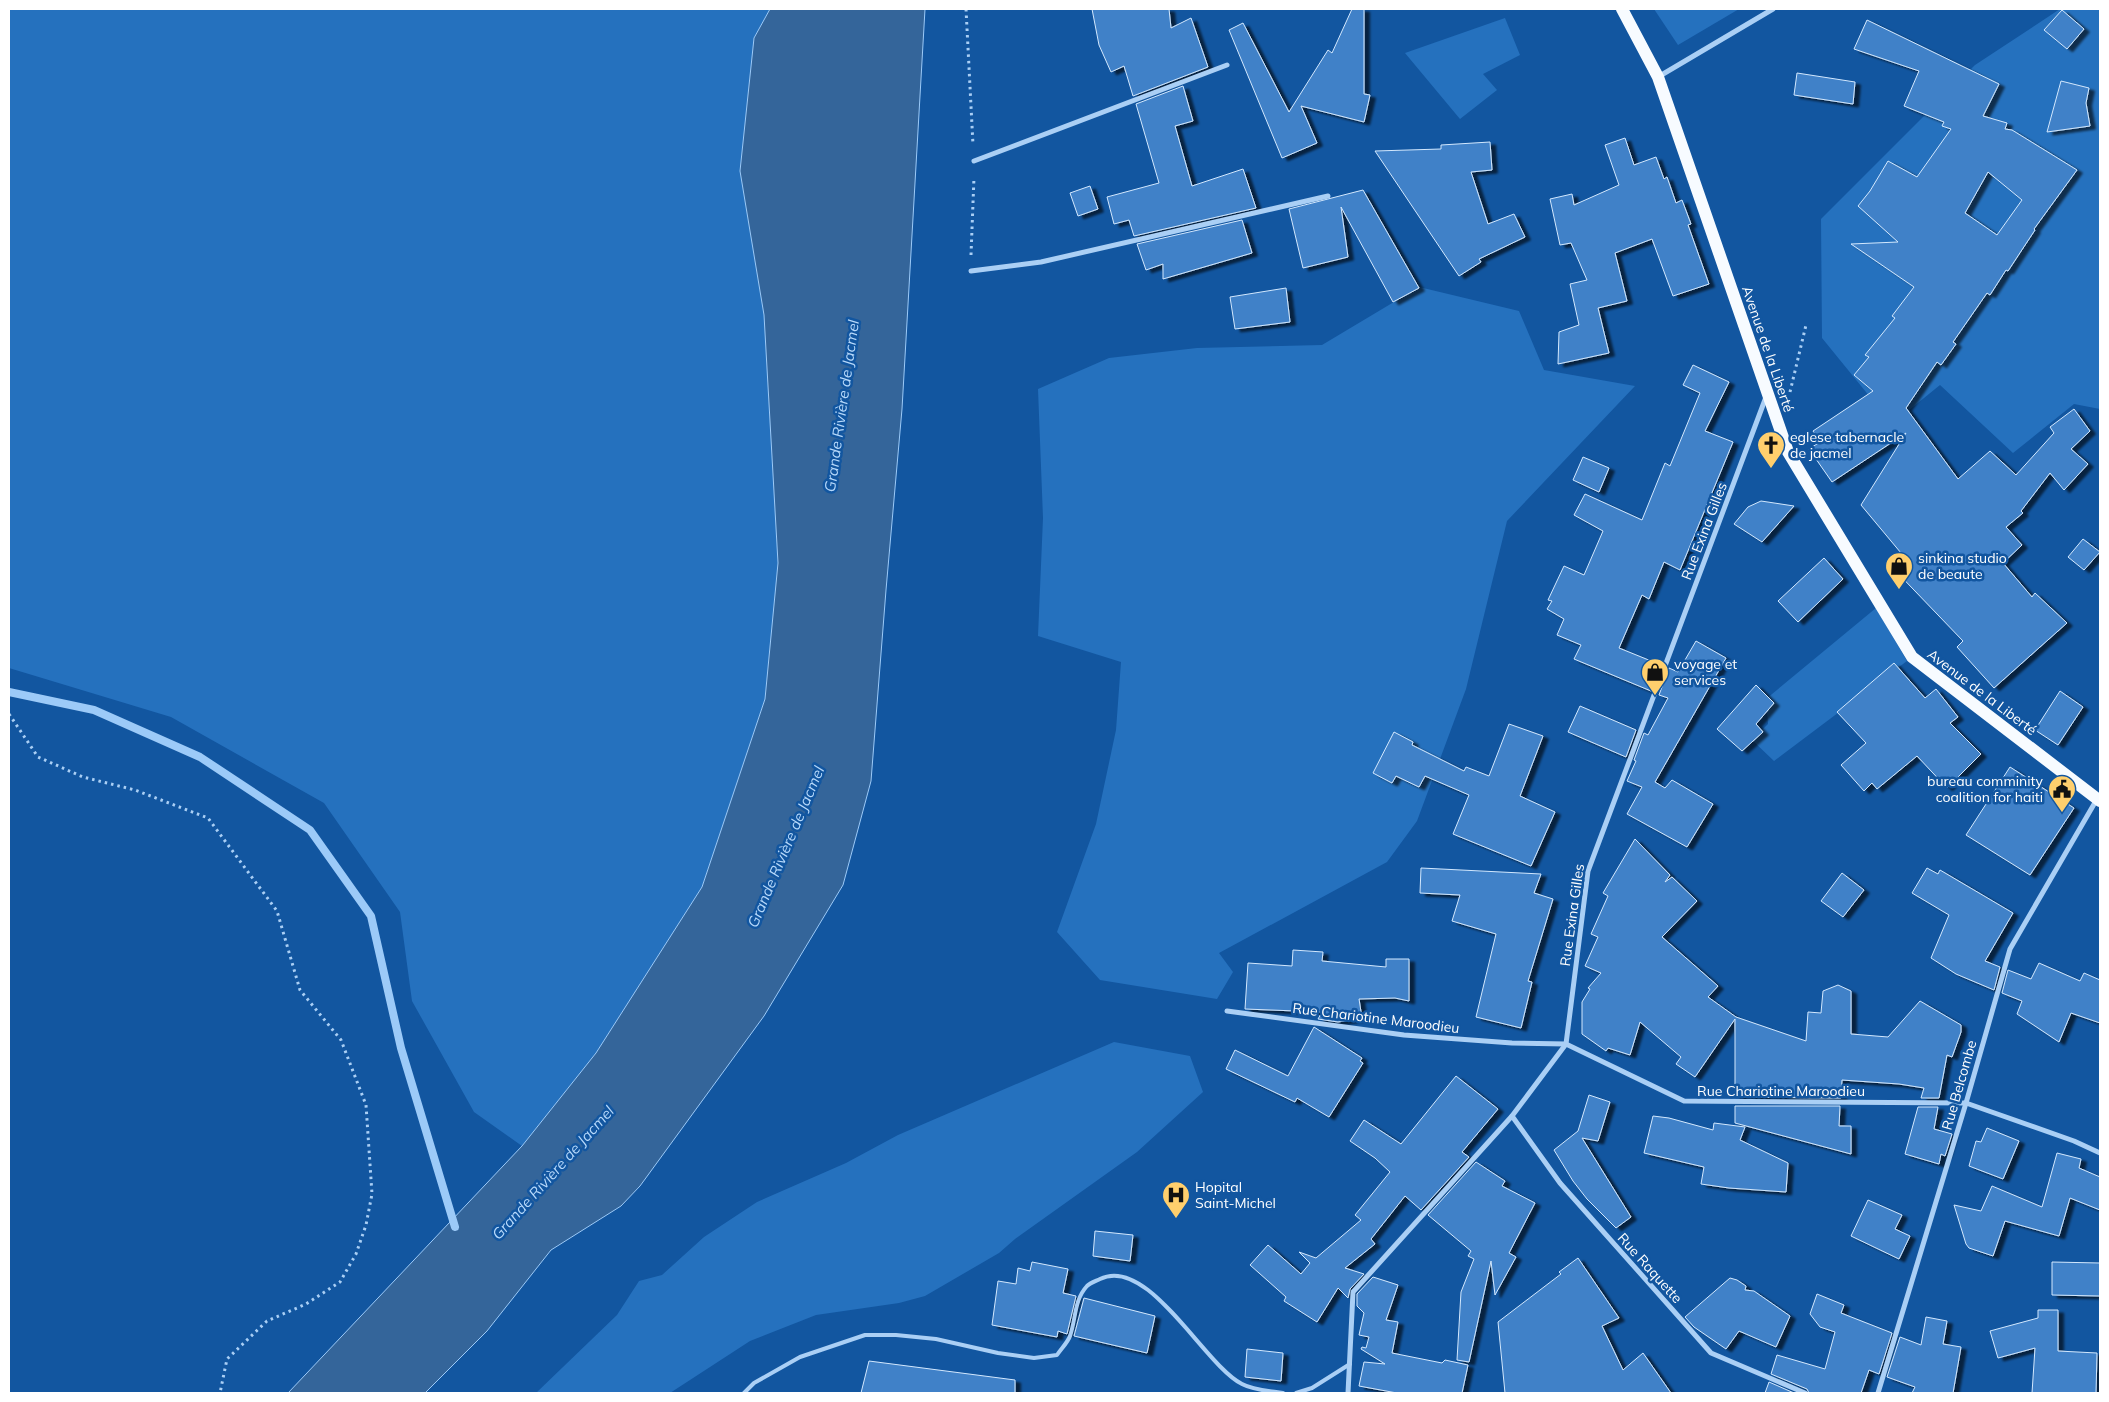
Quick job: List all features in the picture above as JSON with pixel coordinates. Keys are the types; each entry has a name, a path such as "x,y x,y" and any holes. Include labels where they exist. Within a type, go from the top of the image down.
{"main road":[{"name":"Avenue de la Liberté","path":"1622,9 1658,77 1788,452 1912,657 2099,800"}],"street":[{"path":"1658,77 1774,9"},
{"path":"974,161 1227,64"},
{"path":"971,271 1041,262 1328,196"},
{"name":"Rue Exina Gilles","path":"1348,1393 1353,1292 1512,1116 1566,1044 1588,871 1768,392"},
{"name":"Rue Belcombe","path":"1878,1393 1966,1103 2010,949 2099,800"},
{"name":"Rue Chariotine Maroodieu","path":"1227,1011 1404,1035 1512,1043 1566,1044 1684,1101 1966,1103 2074,1141 2100,1153"},
{"name":"Rue Raquette","path":"1512,1116 1560,1183 1711,1352 1805,1393"}],"lane":[{"path":"744,1393 754,1383 800,1357 865,1335 896,1335 936,1339 998,1353 1034,1358 1057,1355 1070,1337 1075,1307 1087,1285 1107,1275 1127,1277 1142,1286 1177,1316 1212,1360 1242,1384 1283,1393"},
{"path":"1296,1393 1312,1388 1350,1364"}],"path":[{"path":"966,9 974,161 971,271"},
{"path":"1780,429 1806,325"},
{"path":"9,714 38,757 83,777 135,790 208,818 277,910 300,990 341,1040 366,1105 372,1194 366,1225 356,1254 340,1282 306,1304 267,1321 227,1359 220,1393"}],"shaded area":[{"path":"9,9 770,9 754,38 740,171 764,315 778,563 765,699 702,887 596,1053 522,1146 474,1112 412,1001 400,912 324,803 171,717 9,668"},
{"path":"1654,9 1739,9 1678,45"},
{"path":"2060,9 2100,9 2100,409 2074,404 2013,453 1940,385 1892,424 1822,338 1821,219 1975,65"},
{"path":"1505,18 1520,55 1483,74 1497,90 1460,119 1405,53"},
{"path":"1419,287 1519,311 1544,370 1635,386 1507,521 1466,689 1417,821 1387,862 1219,953 1233,972 1217,999 1100,980 1057,932 1096,824 1116,730 1121,662 1038,636 1043,518 1038,389 1109,358 1197,348 1322,345"},
{"path":"1876,608 1907,661 1774,761 1752,740 1768,724 1766,699"},
{"path":"1114,1042 1190,1056 1203,1092 1137,1152 1015,1239 999,1253 925,1296 899,1303 816,1315 750,1341 670,1393 536,1393 617,1315 639,1281 662,1275 704,1237 757,1202 846,1163 898,1135"}],"water":[{"name":"Grande Rivière de Jacmel","path":"770,9 925,9 902,409 871,781 843,885 764,1016 640,1186 621,1206 551,1250 487,1331 425,1393 288,1393 522,1146 596,1053 702,887 765,699 778,563 764,315 740,171 754,38"}],"building":[{"path":"1092,9 1169,9 1171,28 1191,18 1208,67 1133,96 1124,66 1111,72 1099,45"},
{"path":"1352,9 1364,9 1364,94 1370,95 1364,122 1301,106 1317,143 1282,158 1229,30 1243,23 1289,112 1328,50 1332,53"},
{"path":"2062,10 2084,29 2067,49 2044,30"},
{"path":"1867,20 1999,84 1983,116 2007,123 2005,129 2012,130 2077,170 2034,229 2008,271 2006,270 1990,295 1987,293 1953,342 1956,344 1941,365 1937,362 1906,408 1958,479 1990,451 2016,475 2054,433 2050,427 2074,409 2090,431 2071,449 2088,464 2064,490 2050,473 2021,511 2023,513 2006,527 2022,545 2003,563 2032,597 2035,593 2067,623 1994,688 1957,647 1963,641 1889,564 1901,553 1861,505 1906,433 1832,482 1809,449 1820,442 1813,431 1873,391 1854,375 1869,357 1865,355 1895,318 1892,316 1914,287 1851,244 1898,242 1858,206 1870,191 1888,161 1917,177 1951,129 1942,126 1944,122 1904,106 1919,71 1854,49","holes":["1988,172 2022,200 1997,235 1965,213"]},
{"path":"1797,73 1855,82 1853,104 1794,95"},
{"path":"2061,81 2089,88 2086,103 2090,126 2047,132"},
{"path":"1183,86 1193,121 1175,126 1192,186 1243,169 1256,208 1134,236 1129,220 1114,224 1107,197 1159,183 1136,104"},
{"path":"1625,138 1634,165 1656,157 1664,179 1667,177 1676,203 1682,200 1691,224 1688,225 1709,284 1673,296 1652,239 1615,253 1627,301 1598,308 1609,353 1558,364 1559,332 1579,325 1570,284 1587,280 1571,243 1560,245 1550,199 1572,194 1574,205 1619,185 1605,145"},
{"path":"1490,142 1492,170 1471,172 1488,224 1514,214 1525,237 1479,259 1481,262 1459,276 1375,151 1441,149 1441,145"},
{"path":"1090,186 1098,209 1078,216 1070,193"},
{"path":"1363,190 1419,288 1393,302 1341,207 1348,257 1303,268 1289,209"},
{"path":"1242,220 1252,253 1163,279 1163,264 1146,270 1137,244"},
{"path":"1286,288 1290,322 1235,329 1230,297"},
{"path":"1693,365 1729,382 1705,431 1733,442 1680,570 1664,562 1649,599 1642,595 1619,648 1661,665 1651,691 1574,659 1581,645 1557,635 1564,619 1547,609 1552,601 1548,600 1564,566 1584,575 1603,531 1574,515 1585,494 1642,520 1665,463 1670,466 1700,393 1683,385"},
{"path":"1583,457 1609,468 1599,492 1573,480"},
{"path":"1761,501 1794,506 1762,542 1734,524 1748,507"},
{"path":"2083,539 2100,552 2084,570 2068,557"},
{"path":"1824,558 1843,579 1798,622 1778,601"},
{"path":"1696,641 1726,658 1655,782 1665,788 1672,780 1713,804 1687,847 1627,814 1642,787 1627,781 1636,761 1634,760 1644,733 1648,735 1668,698 1659,695 1669,668 1678,672"},
{"path":"1894,663 1925,698 1936,689 1958,717 1950,723 1981,754 1947,788 1917,756 1877,789 1872,783 1864,791 1841,765 1866,743 1837,712"},
{"path":"1756,685 1774,703 1756,724 1763,732 1742,751 1717,729"},
{"path":"2060,691 2083,707 2058,745 2035,730"},
{"path":"1580,706 1636,730 1626,757 1568,732"},
{"path":"1509,724 1543,736 1520,796 1555,812 1531,866 1453,834 1469,795 1425,776 1419,787 1396,776 1392,783 1373,773 1394,732 1413,742 1412,745 1464,771 1466,767 1489,776"},
{"path":"2010,767 2074,808 2030,875 1966,835"},
{"path":"1635,839 1670,875 1665,882 1672,877 1697,901 1662,937 1718,986 1708,997 1736,1017 1806,1041 1808,1012 1821,1013 1823,991 1838,985 1851,991 1851,1034 1888,1037 1920,1001 1961,1025 1961,1032 1952,1057 1947,1055 1939,1098 1921,1098 1924,1088 1899,1084 1842,1080 1841,1098 1735,1097 1735,1019 1695,1077 1676,1064 1681,1057 1640,1022 1630,1055 1608,1048 1606,1051 1582,1034 1582,1002 1590,989 1588,988 1601,973 1585,966 1598,937 1591,934 1608,896 1603,893"},
{"path":"1421,868 1541,874 1534,893 1553,899 1528,981 1532,982 1521,1028 1476,1017 1496,934 1452,921 1460,895 1420,893"},
{"path":"1927,868 1938,874 1940,870 2013,913 1985,961 2000,967 1994,990 1956,974 1931,958 1949,915 1912,893"},
{"path":"1842,873 1864,890 1843,917 1821,901"},
{"path":"1293,950 1323,952 1322,961 1386,967 1386,959 1409,959 1409,1001 1395,998 1359,999 1362,1018 1338,1022 1318,1019 1322,1012 1245,1009 1248,963 1292,966"},
{"path":"2039,963 2080,981 2084,973 2100,980 2100,1023 2071,1013 2059,1042 2017,1014 2022,1001 2002,993 2008,970 2031,979"},
{"path":"1314,1027 1362,1058 1360,1061 1363,1063 1329,1117 1297,1098 1295,1102 1226,1069 1235,1050 1288,1076"},
{"path":"1456,1076 1498,1109 1462,1152 1469,1157 1421,1210 1405,1196 1371,1239 1375,1244 1345,1268 1364,1274 1350,1289 1348,1298 1338,1288 1317,1322 1284,1301 1286,1297 1250,1265 1268,1245 1301,1274 1310,1263 1299,1252 1316,1258 1361,1220 1355,1215 1390,1172 1375,1158 1350,1141 1364,1120 1401,1144"},
{"path":"1589,1095 1610,1102 1598,1141 1582,1138 1631,1217 1616,1228 1587,1199 1573,1181 1554,1150 1578,1131"},
{"path":"1735,1106 1840,1106 1839,1126 1851,1126 1851,1154 1735,1123"},
{"path":"1918,1107 1938,1107 1934,1129 1952,1134 1945,1156 1941,1154 1939,1164 1905,1154"},
{"path":"1653,1116 1669,1118 1713,1130 1714,1123 1745,1127 1740,1140 1788,1163 1786,1192 1701,1184 1704,1167 1644,1153"},
{"path":"1987,1128 2019,1141 2003,1179 1969,1166 1976,1141 1981,1142"},
{"path":"2057,1153 2081,1159 2079,1168 2100,1177 2100,1210 2070,1198 2059,1236 2005,1221 1993,1256 1969,1248 1966,1244 1954,1205 1981,1211 1992,1186 2042,1207"},
{"path":"1476,1162 1505,1181 1502,1186 1535,1203 1509,1253 1516,1257 1495,1295 1491,1261 1469,1362 1457,1360 1461,1292 1474,1259 1468,1256 1471,1251 1428,1215"},
{"path":"1868,1200 1902,1215 1895,1229 1910,1236 1899,1259 1851,1236"},
{"path":"1095,1231 1133,1235 1130,1261 1093,1256"},
{"path":"1578,1258 1619,1318 1602,1326 1623,1370 1643,1353 1671,1393 1505,1393 1498,1322 1561,1274 1559,1272"},
{"path":"1032,1262 1068,1269 1063,1293 1076,1296 1067,1334 1058,1331 1057,1337 992,1325 998,1281 1016,1284 1018,1268 1030,1271"},
{"path":"2052,1262 2100,1263 2100,1296 2052,1295"},
{"path":"1373,1277 1398,1285 1386,1320 1398,1322 1392,1353 1442,1363 1445,1360 1468,1365 1462,1393 1397,1393 1359,1386 1364,1362 1385,1364 1361,1349 1362,1347 1366,1348 1369,1337 1359,1335 1364,1313 1357,1306 1357,1294"},
{"path":"1730,1278 1746,1286 1745,1290 1754,1291 1790,1316 1776,1347 1739,1331 1726,1349 1694,1327 1685,1317"},
{"path":"1817,1294 1844,1305 1841,1313 1892,1333 1879,1374 1869,1370 1861,1393 1809,1393 1807,1389 1771,1374 1777,1355 1825,1369 1835,1332 1820,1327 1810,1314"},
{"path":"1084,1298 1155,1316 1147,1353 1074,1336"},
{"path":"2038,1310 2058,1310 2058,1351 2097,1353 2096,1393 2032,1393 2035,1348 1998,1358 1990,1331 2038,1318"},
{"path":"1926,1317 1947,1321 1943,1344 1961,1347 1953,1393 1912,1393 1915,1387 1887,1377 1900,1337 1921,1345"},
{"path":"1247,1349 1283,1353 1281,1381 1245,1377"},
{"path":"869,1361 1015,1380 1015,1393 861,1393"},
{"path":"1769,1382 1794,1393 1765,1393"}],"waterway":[{"path":"9,692 94,710 200,757 310,830 371,916 401,1048 455,1227"}],"place":[{"name":"eglese tabernacle de jacmel","path":"1771,469"},
{"name":"sinkina studio de beaute","path":"1899,590"},
{"name":"voyage et services","path":"1655,696"},
{"name":"bureau comminity coalition for haiti","path":"2062,813"},
{"name":"Hopital Saint-Michel","path":"1176,1219"}]}
